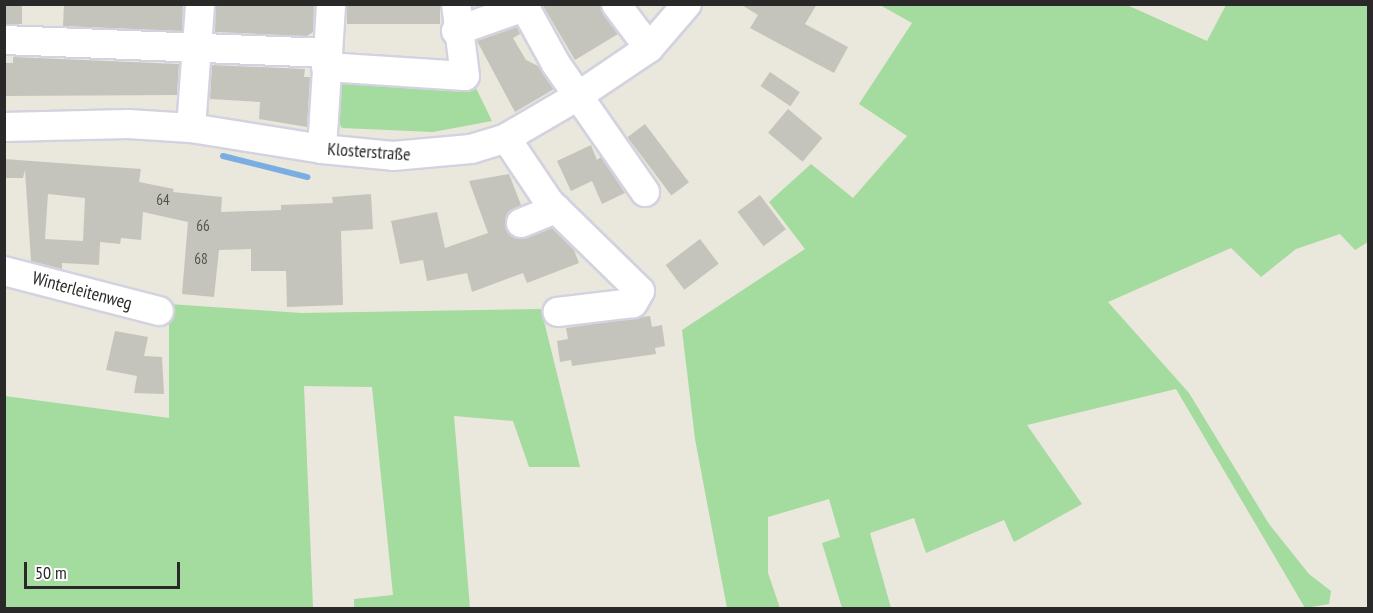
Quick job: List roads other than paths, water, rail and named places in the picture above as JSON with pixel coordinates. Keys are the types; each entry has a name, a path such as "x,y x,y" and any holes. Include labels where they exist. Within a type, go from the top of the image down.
{"street":[{"path":"191,128 200,4"},
{"path":"322,149 331,4"},
{"path":"616,4 649,48"},
{"name":"Klosterstraße","path":"4,127 128,124 191,128 322,149 435,155 471,149 506,138 578,96 649,48 687,4"},
{"path":"4,40 197,45 465,76 456,18 523,6 578,96 645,192"},
{"path":"506,138 526,172 556,209 640,291 633,303 558,312"},
{"path":"522,223 556,209"},
{"name":"Winterleitenweg","path":"4,271 159,311"}],"waterway":[{"path":"223,156 307,177"}]}
